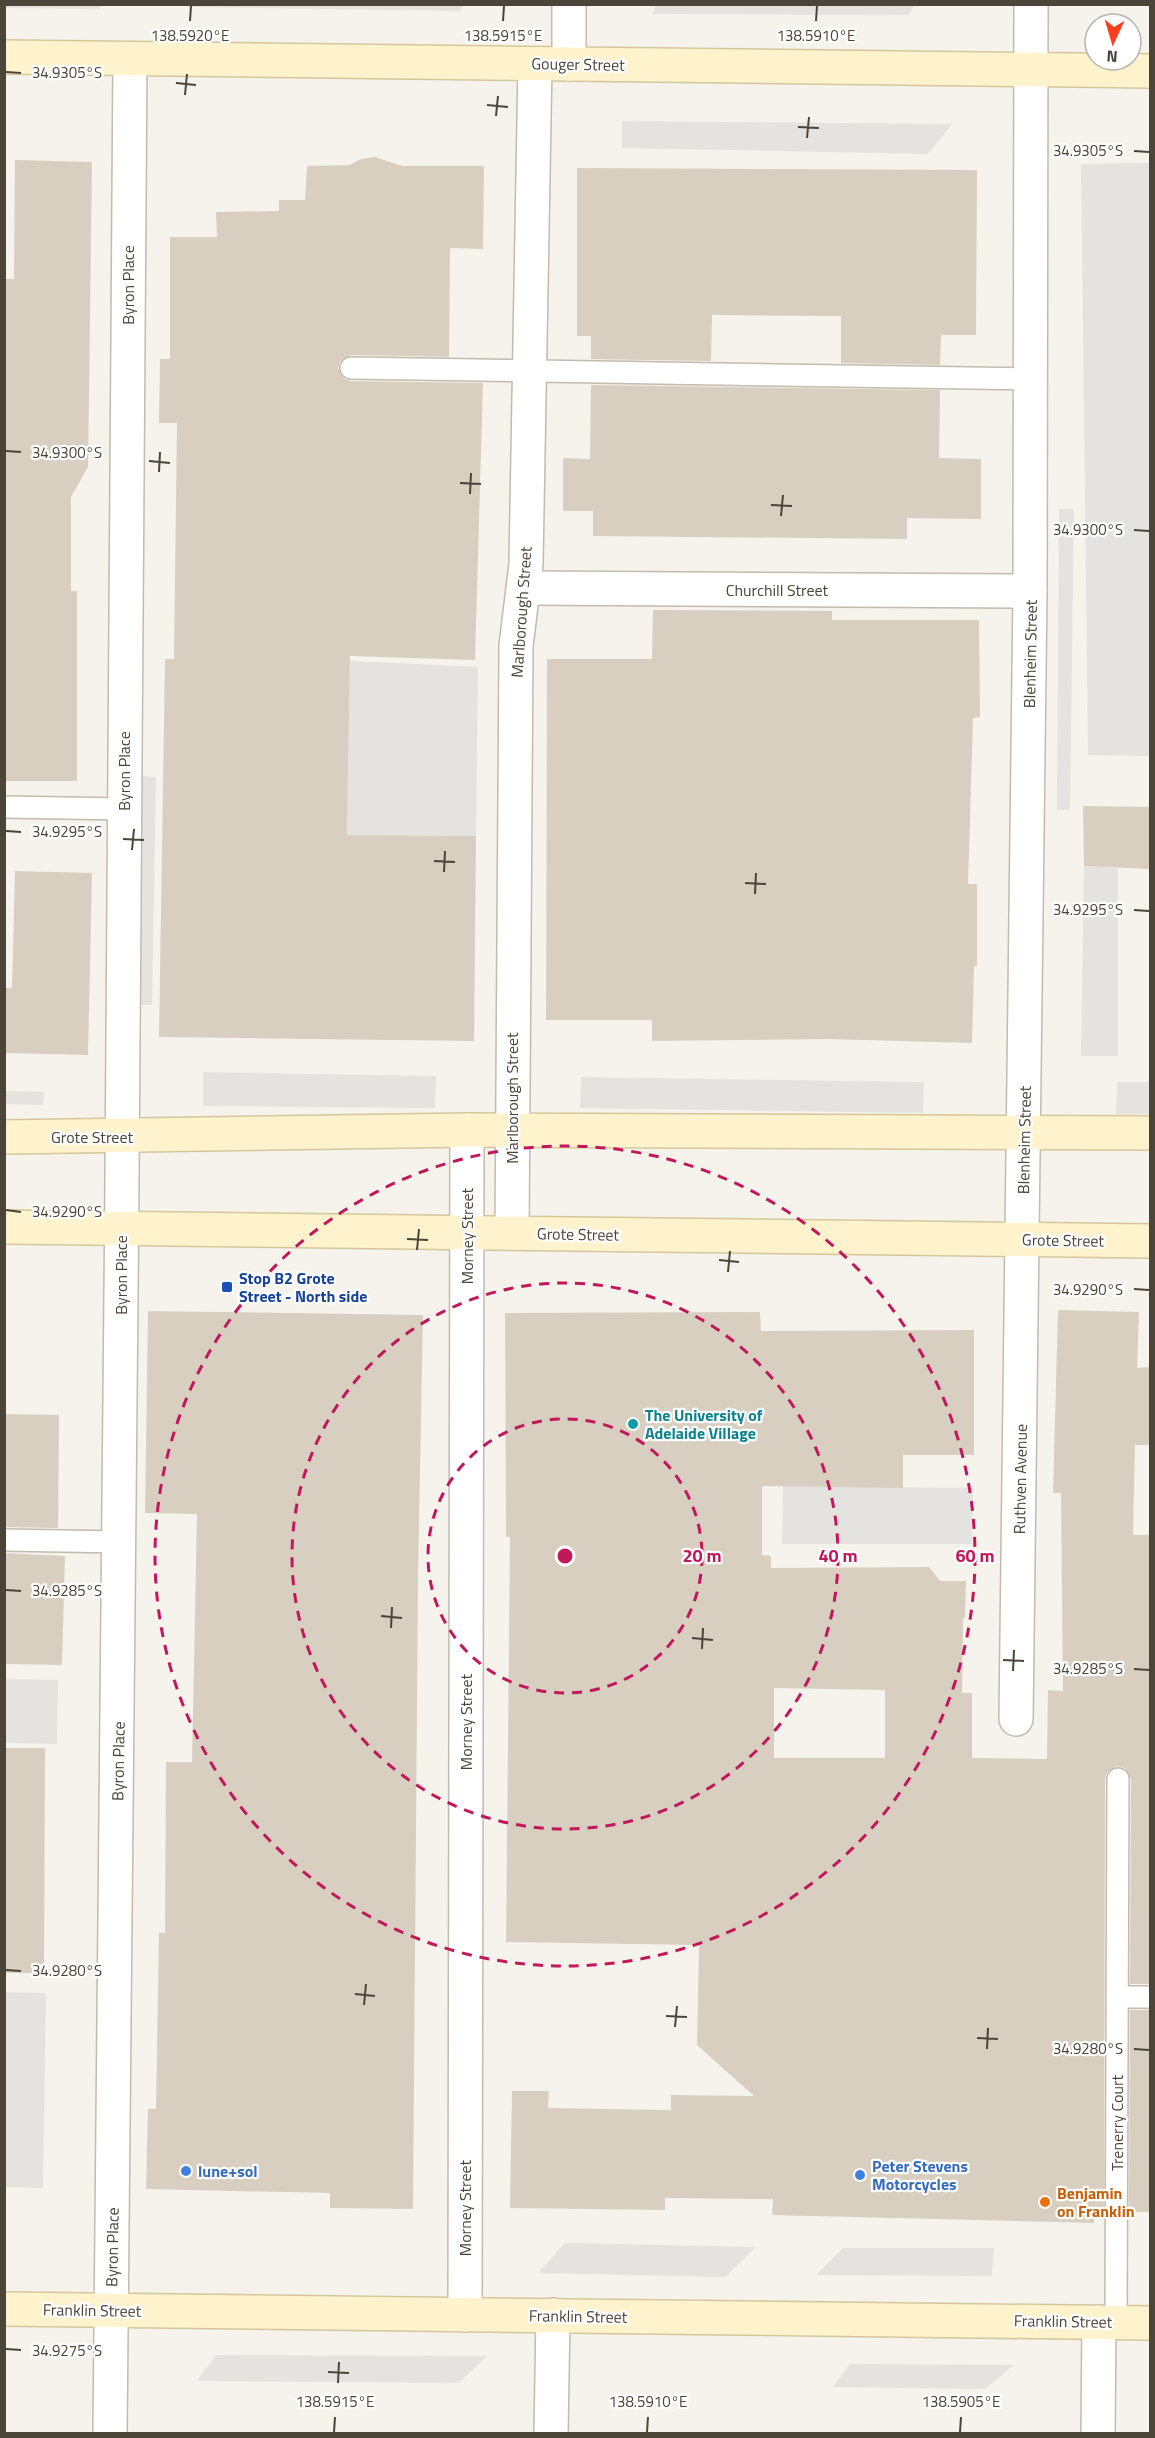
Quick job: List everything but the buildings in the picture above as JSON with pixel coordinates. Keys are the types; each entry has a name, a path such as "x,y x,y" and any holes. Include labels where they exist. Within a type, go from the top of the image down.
{"main road":[{"name":"Gouger Street","path":"4,57 1150,71"},
{"name":"Grote Street","path":"4,1137 467,1130 1150,1133"},
{"name":"Grote Street","path":"4,1227 1150,1241"},
{"name":"Franklin Street","path":"4,2309 1150,2323"}],"street":[{"path":"569,4 569,64"},
{"name":"Blenheim Street","path":"1023,1239 1030,591 1031,4"},
{"name":"Byron Place","path":"110,2433 121,1542 120,1137 130,59"},
{"name":"Marlborough Street","path":"512,1233 516,646 525,588 535,64"},
{"name":"Churchill Street","path":"525,588 1030,591"},
{"name":"Morney Street","path":"465,2315 467,1130"},
{"name":"Ruthven Avenue","path":"1016,1719 1023,1239"},
{"path":"551,2433 553,2315"},
{"path":"1098,2433 1108,2322"}],"lane":[{"path":"351,368 1031,379"},
{"path":"4,807 124,809"},
{"path":"4,1540 121,1542"},
{"name":"Trenerry Court","path":"1108,2322 1117,1996 1118,1779"},
{"path":"1117,1996 1150,1997"}],"shaded area":[{"path":"5,4 100,5 100,9 5,8"},
{"path":"189,4 463,5 460,11 188,7"},
{"path":"657,4 914,5 909,15 652,14"},
{"path":"622,121 952,124 928,154 622,148"},
{"path":"1150,163 1150,756 1088,755 1081,164"},
{"path":"1059,509 1074,509 1070,810 1057,810"},
{"path":"350,661 478,667 476,836 347,835"},
{"path":"141,776 156,777 152,1005 138,1005"},
{"path":"1084,866 1118,868 1118,1056 1081,1056"},
{"path":"203,1072 436,1076 435,1108 203,1106"},
{"path":"581,1077 924,1082 923,1113 580,1108"},
{"path":"1117,1082 1150,1082 1150,1114 1116,1114"},
{"path":"5,1091 44,1092 43,1105 5,1104"},
{"path":"783,1486 973,1488 972,1544 782,1544"},
{"path":"5,1679 58,1680 57,1744 5,1743"},
{"path":"5,1992 46,1993 43,2188 5,2187"},
{"path":"565,2243 756,2247 725,2277 538,2273"},
{"path":"843,2248 994,2248 992,2276 816,2275"},
{"path":"216,2355 487,2356 459,2383 197,2381"},
{"path":"850,2364 1014,2365 985,2389 833,2387"}],"place":[{"name":"Stop B2 Grote Street - North side","path":"227,1287"},
{"name":"The University of Adelaide Village","path":"633,1424"},
{"name":"lune+sol","path":"186,2171"},
{"name":"Peter Stevens Motorcycles","path":"860,2175"},
{"name":"Benjamin on Franklin","path":"1045,2202"}]}
